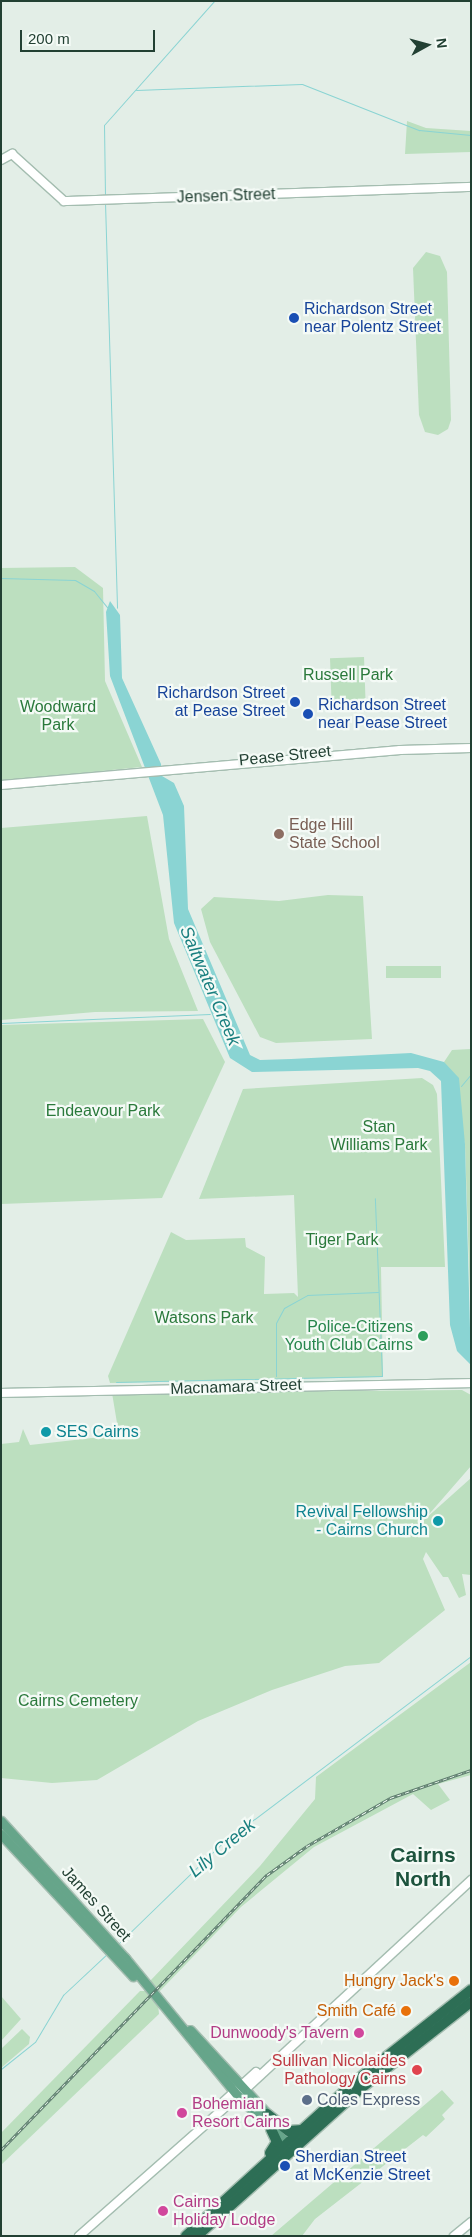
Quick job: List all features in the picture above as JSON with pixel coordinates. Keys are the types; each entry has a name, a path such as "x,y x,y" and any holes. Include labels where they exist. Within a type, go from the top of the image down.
{"highway":[{"path":"197,2236 228,2203 290,2144 416,2039 471,1990"},
{"path":"290,2144 302,2130 416,2039 471,2002"},
{"path":"267,2114 289,2131 302,2130"},
{"path":"186,2236 228,2203 234,2186 276,2147 277,2139 271,2129"}],"main road":[{"name":"James Street","path":"1,1821 113,1951"},
{"name":"James Street","path":"1,1834 170,2012 271,2129 290,2144"},
{"name":"James Street","path":"239,2090 267,2114 290,2144"}],"street":[{"name":"Jensen Street","path":"1,160 12,154 62,200 110,200 471,187"},
{"name":"Pease Street","path":"1,785 170,770 337,751 471,748"},
{"name":"Macnamara Street","path":"1,1393 445,1381 471,1383"},
{"path":"79,2236 471,1880"},
{"path":"454,2236 471,2222"}],"green space":[{"path":"407,121 426,128 471,131 471,152 405,154"},
{"path":"426,252 440,256 447,272 451,420 448,429 438,435 425,432 419,415 413,268"},
{"name":"Woodward Park","path":"75,567 103,588 105,681 142,767 1,781 1,568"},
{"name":"Russell Park","path":"364,657 366,705 332,706 330,658"},
{"path":"147,816 169,939 198,1011 95,1012 1,1020 1,828"},
{"path":"328,895 363,896 372,1039 276,1043 260,1037 210,942 201,909 214,897 279,901"},
{"path":"386,966 441,966 441,978 386,978"},
{"name":"Endeavour Park","path":"203,1019 225,1062 162,1198 1,1204 1,1025"},
{"path":"471,1049 471,1327 465,1144 444,1062 452,1050"},
{"path":"422,1078 433,1085 437,1094 445,1267 381,1267 383,1377 110,1383 108,1376 171,1232 186,1240 245,1238 246,1247 265,1257 264,1294 294,1293 298,1297 294,1195 199,1199 243,1089"},
{"name":"Cairns Cemetery","path":"462,1390 471,1395 471,1466 424,1520 471,1478 471,1575 462,1574 466,1595 459,1598 448,1577 443,1577 426,1552 423,1559 445,1610 379,1663 345,1666 272,1690 198,1721 97,1780 52,1783 1,1778 1,1444 19,1442 23,1429 30,1445 119,1435 112,1393"},
{"path":"471,1662 471,1775 438,1784 450,1800 431,1810 413,1794 314,1847 241,1907 159,1992 150,1981 260,1866 315,1799 316,1777"},
{"path":"140,1991 146,1991 158,2004 159,2014 1,2165 1,2133"},
{"path":"1,1996 21,2019 1,2041"},
{"path":"22,2029 30,2037 29,2044 1,2068 1,2049"},
{"path":"442,2090 454,2103 442,2115 445,2119 426,2137 423,2135 315,2219 302,2236 271,2236"}],"water":[{"path":"110,601 120,615 122,678 161,764 162,776 174,783 184,806 188,909 250,1055 260,1060 411,1053 444,1062 459,1078 465,1144 471,1365 457,1351 450,1325 441,1081 430,1071 418,1068 252,1072 230,1058 174,923 163,815 110,676 106,612"}],"waterway":[{"path":"105,196 104,125 214,1"},
{"path":"136,90 302,84 419,130 471,135"},
{"path":"105,202 117,608"},
{"name":"Saltwater Creek","path":"1,578 75,580 94,591 107,607"},
{"path":"1,1023 210,1014"},
{"path":"461,1086 471,1074"},
{"path":"116,1382 382,1376 375,1198"},
{"path":"276,1376 276,1323 284,1308 307,1295 378,1292"},
{"name":"Lily Creek","path":"118,1944 220,1845 471,1656"},
{"name":"Lily Creek","path":"1,2069 35,2042 63,1995 108,1953"}],"railway":[{"path":"1,2150 267,1875 307,1846 390,1798 471,1770"}],"place":[{"name":"Richardson Street near Polentz Street","path":"294,318"},
{"name":"Richardson Street at Pease Street","path":"295,702"},
{"name":"Richardson Street near Pease Street","path":"308,714"},
{"name":"Edge Hill State School","path":"279,834"},
{"name":"Police-Citizens Youth Club Cairns","path":"423,1336"},
{"name":"SES Cairns","path":"46,1432"},
{"name":"Revival Fellowship - Cairns Church","path":"438,1521"},
{"name":"Hungry Jack's","path":"454,1981"},
{"name":"Smith Café","path":"406,2011"},
{"name":"Dunwoody's Tavern","path":"359,2033"},
{"name":"Sullivan Nicolaides Pathology Cairns","path":"417,2070"},
{"name":"Coles Express","path":"307,2100"},
{"name":"Bohemian Resort Cairns","path":"182,2113"},
{"name":"Sherdian Street at McKenzie Street","path":"285,2166"},
{"name":"Cairns Holiday Lodge","path":"163,2211"}],"district":[{"name":"Cairns North","path":"423,1867"}],"park label":[{"name":"Stan Williams Park","path":"379,1136"},
{"name":"Tiger Park","path":"342,1240"},
{"name":"Watsons Park","path":"204,1318"}]}
